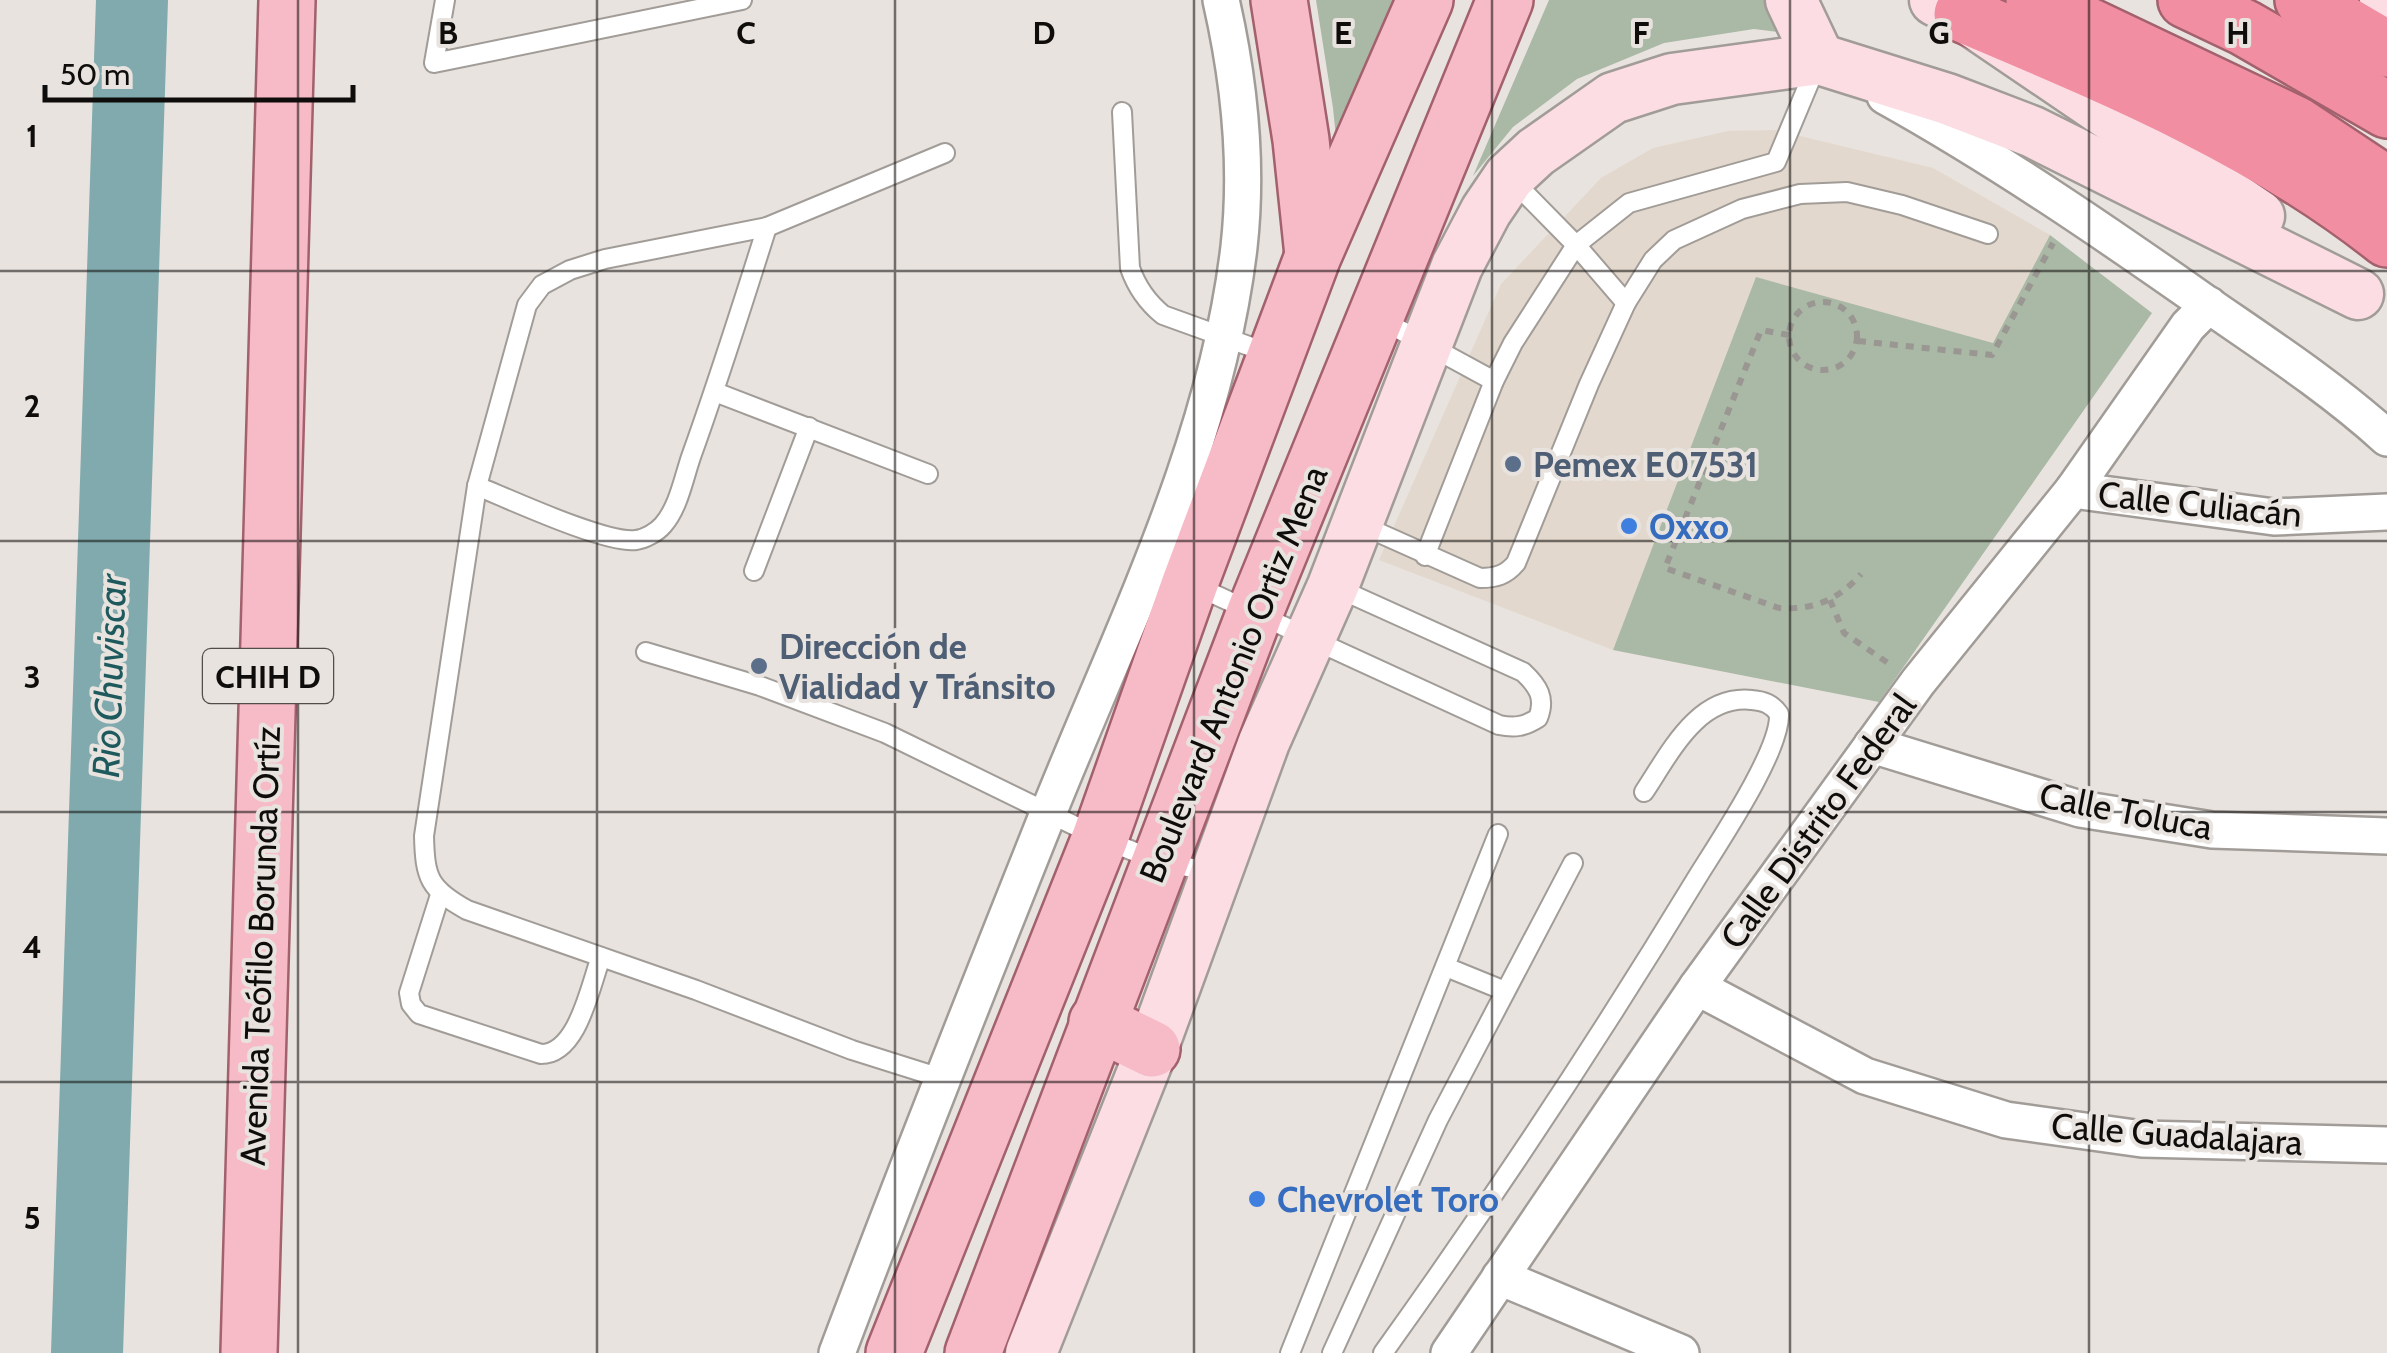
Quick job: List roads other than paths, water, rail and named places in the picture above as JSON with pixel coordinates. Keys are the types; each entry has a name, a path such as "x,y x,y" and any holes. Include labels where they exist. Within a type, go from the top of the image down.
{"highway":[{"path":"2034,0 2294,124 2387,185"},
{"path":"2186,0 2245,28 2387,110"},
{"path":"2303,0 2387,49"},
{"path":"1949,7 2136,88 2267,156 2387,239"}],"main road":[{"name":"Avenida Teófilo Borunda Ortíz","path":"249,1353 288,0"},
{"path":"282,145 306,0"},
{"path":"1279,0 1301,140 1313,256"},
{"name":"Boulevard Antonio Ortiz Mena","path":"894,1353 1100,838 1170,574 1278,356 1313,256 1425,0"},
{"name":"Boulevard Antonio Ortiz Mena","path":"973,1353 1254,612 1504,0"},
{"path":"1097,1022 1152,1049"}],"street":[{"path":"837,1353 1049,812 1170,574 1239,248 1242,175 1234,58 1221,0"},
{"path":"1791,0 1818,59 1980,149 2334,393 2387,438"},
{"path":"1949,7 2190,166 2372,307"},
{"path":"1818,59 1932,94 2033,132 2372,307"},
{"name":"Boulevard Antonio Ortiz Mena","path":"1031,1353 1152,1049 1264,742 1333,586 1457,266 1486,210 1509,177 1536,152 1612,98 1672,78 1818,59"},
{"name":"Calle Distrito Federal","path":"1450,1353 1697,987 1872,745 2073,490 2188,326 2208,305"},
{"name":"Calle Culiacán","path":"2073,490 2274,517 2387,512"},
{"name":"Calle Toluca","path":"1872,745 2080,810 2212,830 2387,836"},
{"name":"Calle Guadalajara","path":"1697,987 1865,1076 2006,1120 2142,1139 2387,1145"},
{"path":"1500,1277 1681,1353"}],"lane":[{"path":"445,0 434,62 742,0"},
{"path":"1426,556 1494,381 1513,343 1576,245 1629,204 1776,162 1818,59"},
{"path":"1122,112 1130,268 1149,304 1163,315 1278,356"},
{"path":"944,1080 466,910 440,895 428,876 424,836 476,486 527,304 542,285 570,270 605,259 767,228 945,152"},
{"path":"1509,177 1626,303"},
{"path":"1356,523 1480,578 1500,576 1516,563 1588,384 1626,303 1653,260 1674,240 1742,209 1800,194 1848,192 1902,205 1988,234"},
{"path":"476,486 564,522 615,537 635,540 664,524 715,392 767,228"},
{"path":"1377,317 1494,381"},
{"path":"715,392 928,474"},
{"path":"754,570 809,427"},
{"path":"1170,574 1499,725 1513,728 1538,718 1542,699 1536,685 1523,672 1333,586"},
{"path":"646,652 760,686 884,733 1100,838 1158,861 1216,873"},
{"path":"1383,1353 1483,1214 1622,1003 1728,828 1776,738 1779,714 1760,700 1734,698 1720,702 1692,726 1644,792"},
{"path":"1290,1353 1498,834"},
{"path":"1332,1353 1438,1120 1573,863"},
{"path":"440,895 409,993 419,1014 551,1054 565,1046 573,1034 601,957"},
{"path":"1446,967 1505,991"}],"waterway":[{"name":"Rio Chuviscar","path":"87,1353 132,0"}],"place":[{"name":"Pemex E07531","path":"1513,464"},
{"name":"Oxxo","path":"1629,526"},
{"name":"Dirección de Vialidad y Tránsito","path":"759,666"},
{"name":"Chevrolet Toro","path":"1257,1199"}]}
